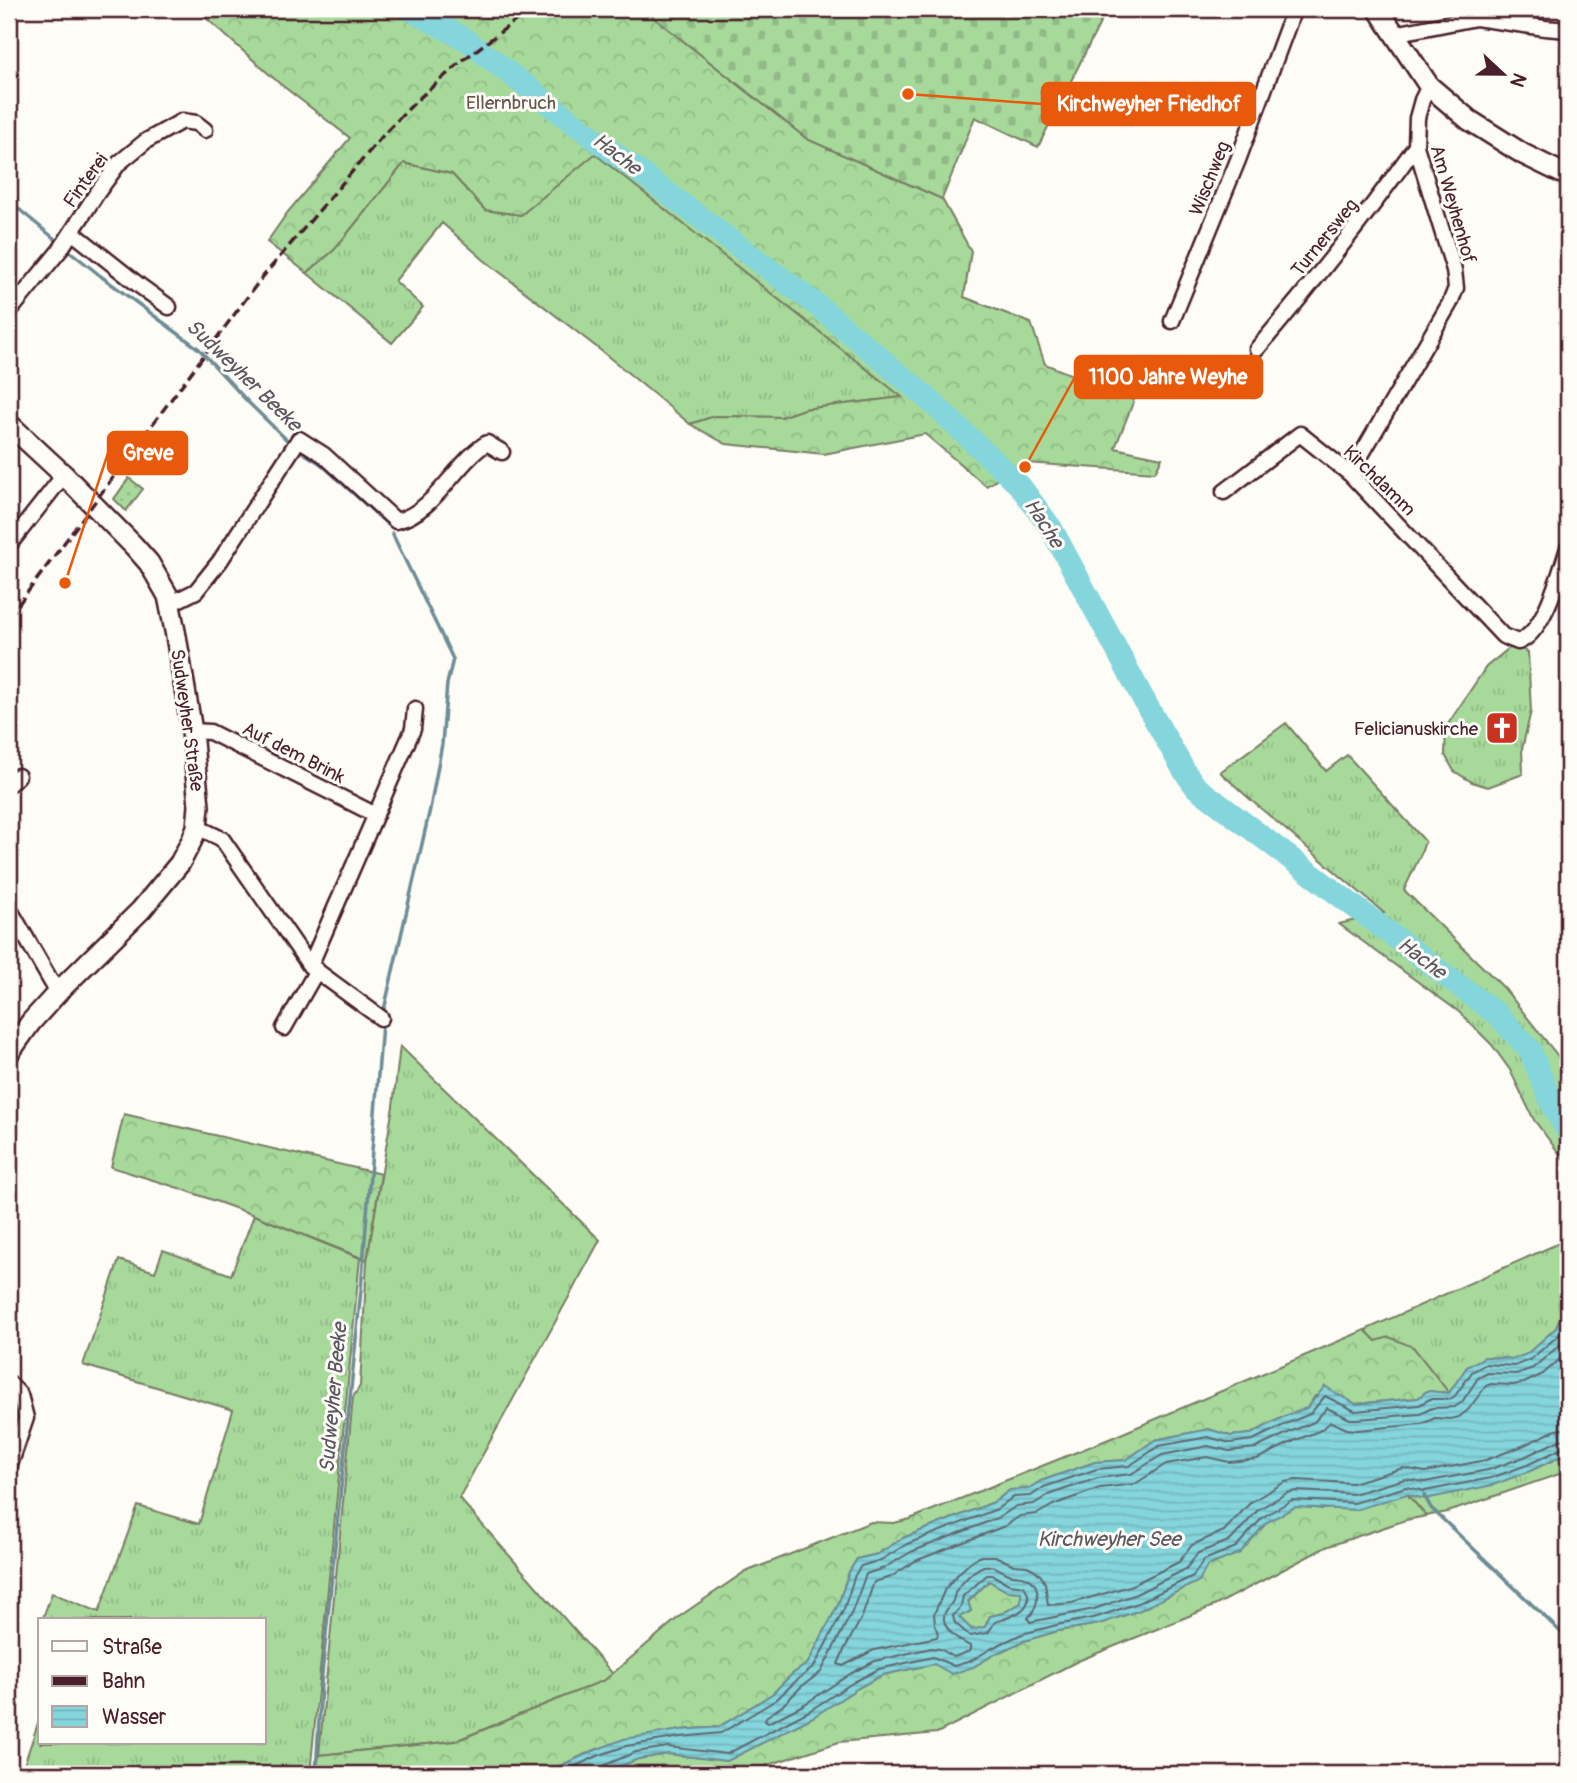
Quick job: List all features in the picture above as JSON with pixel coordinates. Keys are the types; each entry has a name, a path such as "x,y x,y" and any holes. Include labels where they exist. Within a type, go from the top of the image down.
{"street":[{"name":"Wischweg","path":"1172,321 1238,160 1294,9"},
{"path":"1378,9 1429,86 1469,120 1523,154 1568,176"},
{"path":"1394,34 1476,18 1568,30"},
{"name":"Am Weyhenhof","path":"1350,474 1450,303 1456,288 1454,270 1416,146 1417,118 1429,86"},
{"name":"Finterei","path":"72,232 119,163 146,141 182,121 196,123 205,130"},
{"name":"Turnersweg","path":"1257,349 1376,203 1416,146"},
{"path":"9,312 72,232 169,307"},
{"name":"Sudweyher Straße","path":"9,424 64,475 149,563 159,580 170,604 192,731 199,806 197,827 180,863 141,910 31,1022 9,1053"},
{"name":"Kirchdamm","path":"1224,492 1300,434 1350,474 1495,628 1505,637 1518,642 1526,640 1544,615 1568,548"},
{"path":"170,604 196,591 220,561 295,445 324,455 396,521 409,518 415,513 480,447 488,443 502,452"},
{"path":"9,545 64,475"},
{"path":"284,1028 313,968 413,729 415,709"},
{"name":"Auf dem Brink","path":"192,731 210,732 376,815"},
{"path":"197,827 222,839 313,968 381,1018"},
{"path":"9,908 52,983 60,990"},
{"path":"9,1383 20,1395 26,1418 9,1468"}],"green space":[{"name":"Ellernbruch","path":"196,9 643,9 807,139 942,199 971,251 964,297 1031,323 1045,364 1134,400 1115,448 1162,458 1155,472 1026,463 986,486 925,434 824,454 726,444 690,424 715,416 781,417 804,409 902,397 595,154 521,215 485,210 452,174 404,163 334,250 307,273 267,242 287,213 350,138 279,83"},
{"path":"643,9 1107,9 1038,147 975,117 942,199 807,139"},
{"path":"595,153 903,397 804,409 781,417 715,416 690,424 484,260 442,223 395,281 423,307 392,343 307,273 334,250 404,163 452,174 485,210 521,215"},
{"path":"129,478 143,489 126,511 114,499"},
{"path":"1513,645 1528,652 1531,711 1522,749 1523,774 1488,787 1472,782 1454,771 1445,755 1446,727 1486,667"},
{"path":"1286,723 1326,771 1347,755 1425,841 1404,890 1504,988 1561,1060 1568,1080 1568,1165 1534,1120 1510,1070 1492,1045 1459,1012 1339,924 1384,913 1220,772"},
{"path":"400,1046 600,1240 459,1498 613,1674 605,1680 455,1741 319,1755 353,1397 360,1386 367,1260 393,1106"},
{"path":"124,1114 381,1174 367,1260 254,1215 111,1167"},
{"path":"254,1215 360,1258 310,1774 21,1774 38,1723 38,1744 266,1744 266,1618 43,1618 52,1593 99,1612 138,1506 199,1524 233,1410 83,1365 119,1260 155,1272 163,1250 231,1275"},
{"path":"1568,1239 1568,1298 1556,1328 1527,1354 1514,1359 1485,1357 1467,1367 1449,1393 1413,1347 1376,1341 1365,1330"},
{"path":"1365,1330 1376,1341 1389,1337 1413,1347 1449,1393 1427,1391 1418,1398 1355,1404 1337,1394 1315,1396 1307,1408 1251,1434 1230,1436 1209,1429 1155,1440 1126,1460 1095,1462 1041,1481 1028,1489 1010,1490 994,1502 903,1538 878,1554 857,1559 849,1572 838,1605 808,1663 772,1694 719,1727 680,1730 597,1749 542,1774 316,1774 319,1755 456,1741 605,1680 680,1616 743,1573 871,1522 894,1523 910,1519 1109,1439"},
{"path":"1568,1453 1568,1471 1448,1512 1426,1516 1407,1494 1425,1499 1530,1471"},
{"path":"1407,1494 1426,1516 1406,1520 1326,1547 1216,1605 1078,1661 937,1733 839,1742 768,1765 753,1774 601,1774 638,1759 668,1754 727,1761 813,1717 882,1675 934,1664 973,1667 1024,1641 1058,1631 1099,1624 1140,1610 1198,1581 1207,1566 1240,1553 1267,1522 1295,1506 1324,1509"},
{"path":"989,1581 1007,1591 1021,1591 1021,1603 1003,1613 990,1616 985,1627 972,1630 959,1617 971,1611 968,1602"}],"water":[{"name":"Kirchweyher See","path":"1568,1298 1568,1453 1530,1471 1493,1485 1425,1499 1407,1494 1355,1510 1295,1507 1267,1522 1240,1553 1207,1566 1199,1581 1140,1610 1099,1624 1058,1631 1024,1641 973,1667 952,1674 934,1664 882,1675 813,1717 727,1761 668,1754 638,1759 601,1774 542,1774 624,1739 719,1727 772,1694 808,1663 838,1605 849,1572 857,1559 878,1554 903,1538 994,1502 1010,1490 1028,1489 1041,1481 1095,1462 1126,1460 1155,1440 1209,1429 1230,1436 1251,1434 1307,1408 1325,1386 1356,1404 1418,1398 1427,1391 1449,1393 1467,1367 1485,1357 1514,1359 1527,1354 1556,1328","holes":["989,1581 1007,1591 1021,1592 1021,1603 1003,1613 990,1616 985,1627 972,1630 959,1617 971,1611 968,1601"]}],"waterway":[{"name":"Hache","path":"409,9 465,39 817,305 925,396 1020,486 1051,528 1146,704 1196,787 1498,1015 1530,1050 1552,1104 1568,1132"},
{"name":"Sudweyher Beeke","path":"9,201 61,244"},
{"name":"Sudweyher Beeke","path":"67,249 199,349 290,443"},
{"name":"Sudweyher Beeke","path":"296,448 321,464 387,524"},
{"name":"Sudweyher Beeke","path":"384,1010 430,809 442,744 447,684 453,659 392,533"},
{"name":"Sudweyher Beeke","path":"316,1774 321,1684 361,1290 382,1024"},
{"path":"1424,1495 1431,1508 1568,1639"}],"railway":[{"path":"9,617 260,280 385,133 416,101 463,60 531,9"}],"place":[{"name":"Kirchweyher Friedhof","path":"908,94"},
{"name":"1100 Jahre Weyhe","path":"1025,467"},
{"name":"Greve","path":"65,583"},
{"name":"Felicianuskirche","path":"1502,728"}]}
